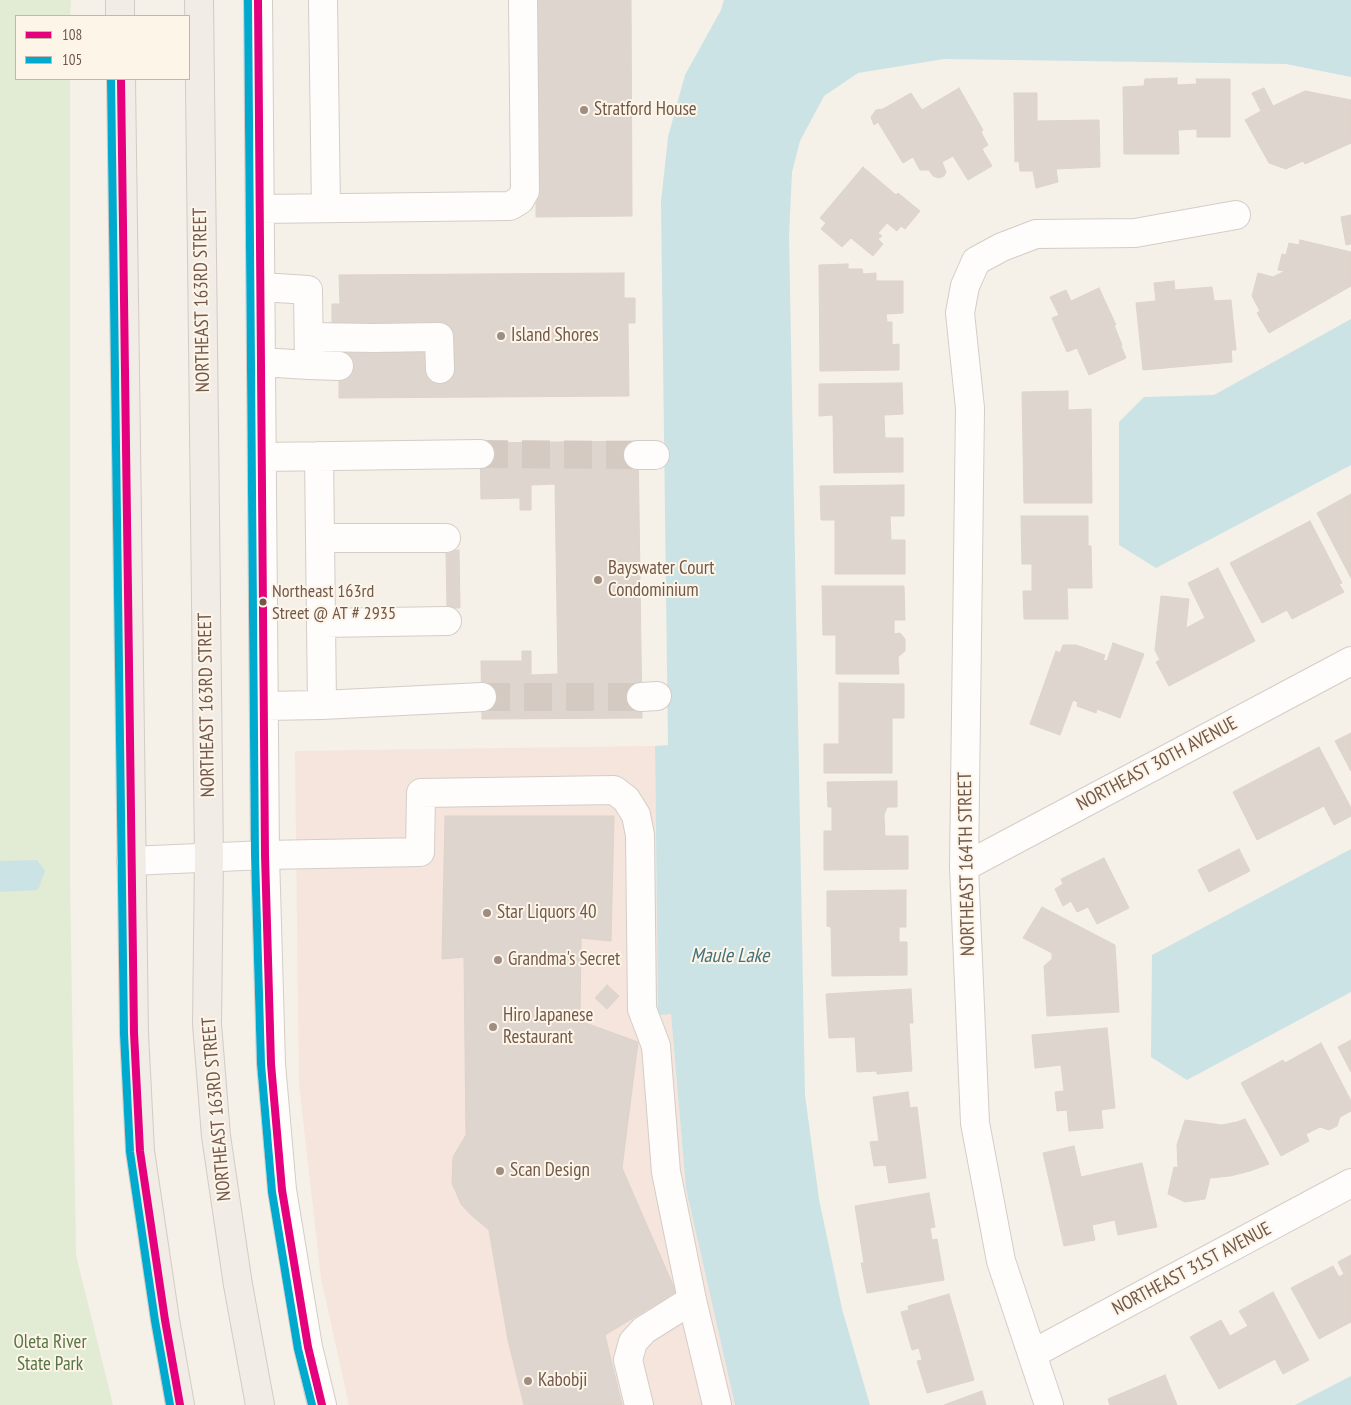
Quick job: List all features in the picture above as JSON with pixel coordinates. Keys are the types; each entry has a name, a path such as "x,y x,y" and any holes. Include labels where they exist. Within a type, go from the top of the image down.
{"main road":[{"path":"120,0 120,15"},
{"name":"NORTHEAST 163RD STREET","path":"199,0 209,858 207,1024 216,1136 238,1285 260,1405"},
{"path":"121,80 134,1033 140,1151 165,1320 180,1405"}],"street":[{"path":"258,0 264,706 270,1064 282,1190 308,1347 322,1405"},
{"path":"323,0 326,208"},
{"path":"260,209 510,206 520,200 525,191 524,0"},
{"name":"NORTHEAST 164TH STREET","path":"1049,1405 1001,1261 975,1123 964,867 970,408 960,313 965,286 976,261 1002,247 1036,234 1135,233 1236,215"},
{"path":"260,287 308,290 309,365"},
{"path":"309,337 439,337 440,368"},
{"path":"261,362 339,366"},
{"path":"262,457 480,454"},
{"path":"319,456 322,705"},
{"path":"320,538 446,538"},
{"path":"321,623 447,621"},
{"name":"NORTHEAST 30TH AVENUE","path":"964,867 1351,661"},
{"path":"264,706 482,698"},
{"path":"131,861 266,855 420,852 421,793 614,790 626,799 636,815 640,835 642,1009 656,1046 666,1172 692,1300 718,1405"},
{"name":"NORTHEAST 31ST AVENUE","path":"1032,1354 1351,1183"},
{"path":"639,1405 628,1360 634,1342 644,1330 692,1300"}],"shaded area":[{"path":"655,746 658,1014 671,1014 686,1189 735,1405 349,1405 321,1278 299,1083 295,751"}],"green space":[{"name":"Oleta River State Park","path":"0,0 71,0 70,15 15,15 15,80 70,80 70,881 76,1255 113,1405 0,1405"}],"water":[{"name":"Maule Lake","path":"724,0 1351,0 1351,77 1286,64 944,59 858,73 824,96 800,141 792,172 789,236 805,1095 819,1199 842,1309 870,1405 735,1405 686,1189 671,1014 658,1015 655,746 668,745 661,202 668,137 685,75 721,10"},
{"path":"1351,319 1351,465 1156,568 1119,545 1119,422 1144,397 1214,395"},
{"path":"1351,849 1351,992 1187,1080 1151,1057 1152,955"},
{"path":"37,860 45,871 38,890 0,892 0,861"},
{"path":"1351,1376 1351,1405 1295,1405"}],"building":[{"name":"Stratford House","path":"537,0 631,0 632,216 536,217"},
{"path":"1177,78 1177,85 1197,84 1196,79 1230,79 1230,137 1197,137 1197,129 1178,130 1179,154 1124,154 1123,87 1144,86 1145,79"},
{"path":"959,88 983,130 981,132 988,145 982,149 992,166 968,180 953,156 942,162 946,172 944,176 939,178 933,176 929,170 920,170 913,157 903,163 878,122 874,125 871,117 876,110 883,109 911,93 922,110"},
{"path":"1264,88 1273,106 1305,91 1351,100 1351,143 1305,164 1303,161 1286,169 1269,163 1245,120 1261,111 1252,93"},
{"path":"1014,93 1037,93 1037,121 1099,120 1100,167 1056,169 1058,182 1036,188 1033,171 1020,171 1019,161 1015,162"},
{"path":"863,167 896,195 898,193 920,211 905,229 901,226 897,231 887,223 878,233 882,236 878,239 883,244 873,256 851,238 842,247 821,229 826,223 820,218"},
{"path":"1351,215 1351,244 1346,245 1341,217"},
{"path":"1300,240 1351,252 1351,286 1269,333 1257,313 1260,311 1252,296 1258,273 1273,277 1285,271 1278,270 1282,254 1286,255 1289,243 1299,245"},
{"path":"848,264 848,269 862,269 863,274 876,273 876,281 903,281 903,313 886,314 887,322 892,322 892,345 899,344 899,370 820,371 819,265"},
{"name":"Island Shores","path":"624,273 624,298 635,298 635,323 628,323 629,396 339,398 339,353 374,353 374,333 332,326 332,304 340,304 339,275"},
{"path":"1174,281 1175,290 1212,287 1214,301 1231,300 1236,350 1231,350 1232,362 1143,370 1136,303 1156,301 1154,283"},
{"path":"1099,288 1116,325 1114,325 1126,358 1089,375 1077,348 1067,352 1052,318 1059,315 1050,297 1066,290 1071,301"},
{"path":"902,383 903,414 884,415 885,438 903,438 903,472 834,473 833,415 819,416 819,384"},
{"path":"1068,391 1068,410 1091,409 1092,503 1024,503 1022,392"},
{"name":"Bayswater Court Condominium","path":"638,441 642,718 482,719 481,661 522,661 522,651 531,651 531,675 558,674 555,484 531,485 531,510 520,510 520,498 481,499 480,443"},
{"path":"904,485 904,516 890,516 891,540 905,540 905,574 835,574 835,520 821,520 820,486"},
{"path":"1351,494 1351,578 1317,513"},
{"path":"1021,516 1088,516 1088,546 1091,546 1092,588 1067,588 1068,619 1024,619 1023,591 1032,591 1032,564 1022,564"},
{"path":"1310,521 1342,583 1339,584 1344,592 1292,619 1287,610 1262,623 1230,563"},
{"path":"459,550 460,608 447,608 446,551"},
{"path":"1218,568 1255,641 1169,686 1156,662 1160,660 1155,650 1161,596 1189,599 1186,628 1205,618 1188,583"},
{"path":"822,586 904,586 905,620 894,620 894,634 900,633 905,639 905,651 898,657 899,674 836,674 836,635 823,635"},
{"path":"1113,643 1144,654 1120,718 1097,709 1096,713 1077,706 1078,702 1073,700 1060,735 1030,724 1056,651 1060,653 1063,645 1076,645 1105,655 1103,660 1107,661"},
{"path":"839,683 904,684 904,718 892,718 892,773 824,773 824,744 839,744"},
{"path":"1351,733 1351,771 1335,741"},
{"path":"1319,747 1351,808 1351,816 1334,825 1324,806 1257,840 1233,792"},
{"path":"897,781 897,807 887,807 884,815 885,836 908,836 908,869 824,870 824,831 832,831 832,807 828,807 827,782"},
{"path":"445,816 614,816 611,941 581,938 580,1021 638,1042 622,1168 676,1292 605,1335 622,1405 524,1405 508,1340 489,1230 461,1204 452,1183 453,1157 466,1135 464,957 442,959"},
{"path":"1239,849 1250,871 1209,892 1198,870"},
{"path":"1104,858 1129,908 1097,924 1088,907 1077,912 1071,901 1063,906 1055,889 1063,884 1061,879"},
{"path":"906,890 906,927 899,927 899,942 907,942 907,975 832,976 831,927 827,926 827,891"},
{"path":"1042,907 1115,945 1119,1012 1047,1016 1044,966 1052,959 1052,953 1023,938"},
{"path":"607,985 619,996 607,1009 595,998"},
{"path":"911,989 913,1023 909,1023 912,1071 877,1074 877,1071 857,1072 855,1037 829,1038 826,994"},
{"path":"1107,1028 1115,1108 1101,1110 1103,1128 1069,1131 1067,1110 1057,1111 1055,1092 1064,1091 1061,1065 1035,1068 1032,1035"},
{"path":"1351,1040 1351,1072 1338,1047"},
{"path":"1321,1043 1351,1101 1351,1111 1340,1117 1337,1126 1329,1130 1320,1127 1306,1134 1309,1141 1281,1156 1241,1083 1283,1060 1285,1063"},
{"path":"908,1092 910,1108 917,1107 926,1178 889,1183 886,1165 874,1166 870,1142 879,1141 873,1097"},
{"path":"1245,1119 1269,1164 1230,1176 1210,1178 1205,1199 1185,1202 1168,1194 1174,1167 1178,1168 1177,1145 1185,1120 1222,1125"},
{"path":"1074,1146 1081,1177 1142,1163 1157,1227 1118,1235 1115,1220 1092,1225 1095,1240 1064,1246 1043,1153"},
{"path":"929,1193 935,1227 930,1228 932,1240 937,1239 944,1280 867,1293 861,1263 864,1263 855,1206"},
{"path":"1351,1255 1351,1322 1319,1339 1291,1288 1333,1266 1339,1277 1344,1274 1338,1262"},
{"path":"1273,1292 1309,1360 1283,1374 1275,1359 1219,1389 1190,1337 1221,1320 1230,1336 1248,1326 1239,1311"},
{"path":"949,1294 974,1380 927,1393 917,1361 922,1360 919,1348 912,1350 901,1312 909,1310 908,1306"},
{"path":"1165,1375 1177,1405 1110,1405 1108,1399"},
{"path":"982,1391 986,1405 944,1405"}],"tunnel":[{"path":"480,454 638,455"},
{"path":"482,697 641,697"}],"transit line":[{"name":"105","path":"248,0 255,855 261,1064 272,1192 298,1349 312,1405"},
{"name":"108","path":"258,0 265,855 271,1064 282,1190 308,1347 322,1405"},
{"name":"105","path":"111,80 124,1034 130,1152 155,1321 170,1405"},
{"name":"108","path":"121,80 134,1033 140,1151 165,1320 180,1405"}],"place":[{"name":"Stratford House","path":"584,110"},
{"name":"Island Shores","path":"501,336"},
{"name":"Bayswater Court Condominium","path":"598,580"},
{"name":"Northeast 163rd Street @ AT # 2935","path":"263,602"},
{"name":"Star Liquors 40","path":"487,913"},
{"name":"Grandma's Secret","path":"498,960"},
{"name":"Hiro Japanese Restaurant","path":"493,1027"},
{"name":"Scan Design","path":"500,1171"},
{"name":"Kabobji","path":"528,1381"}]}
